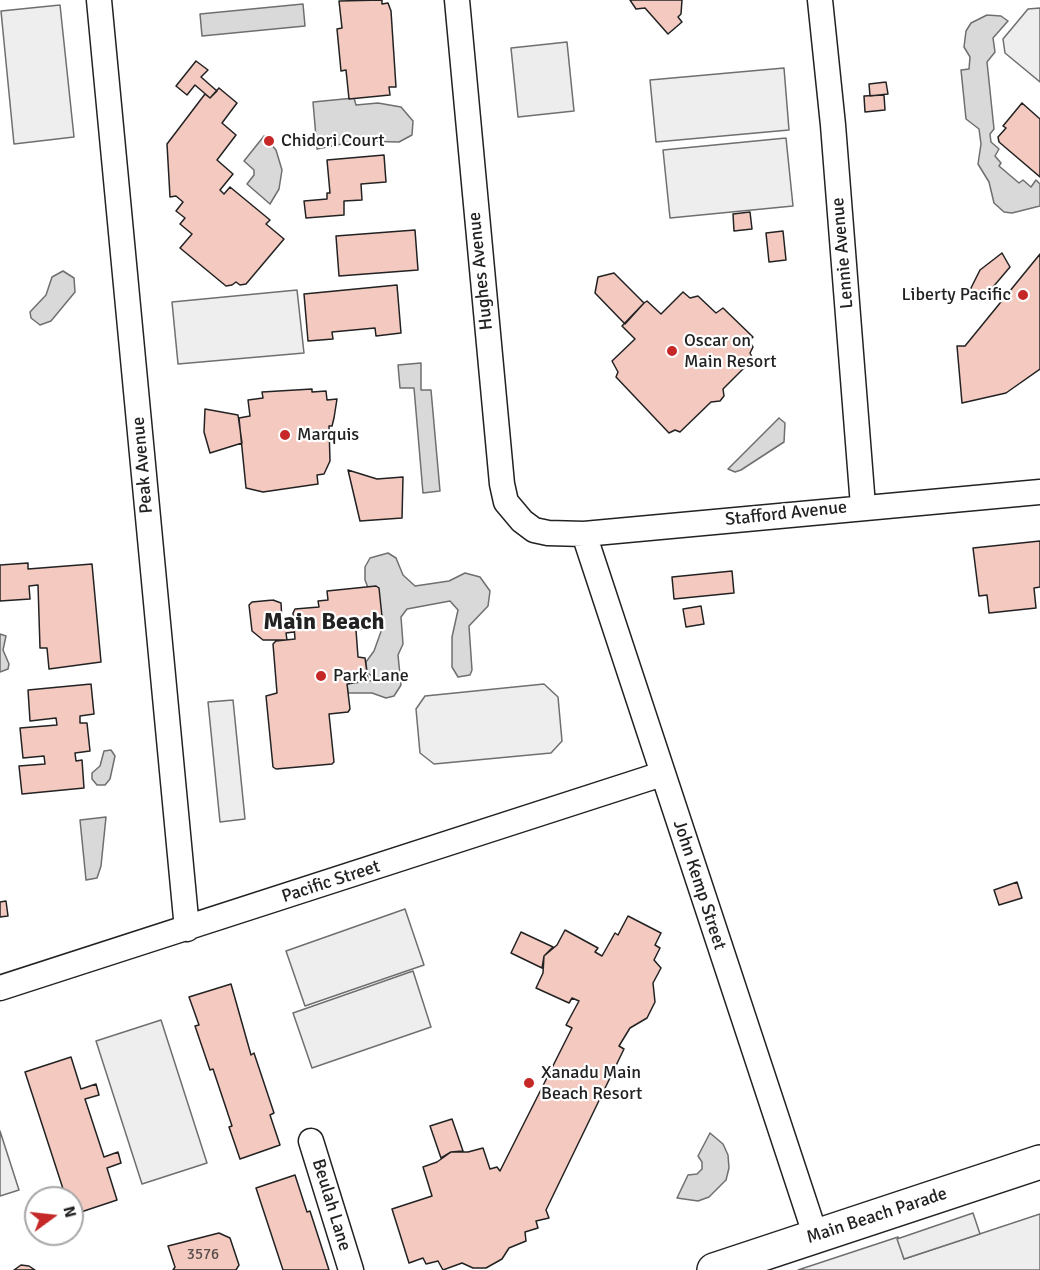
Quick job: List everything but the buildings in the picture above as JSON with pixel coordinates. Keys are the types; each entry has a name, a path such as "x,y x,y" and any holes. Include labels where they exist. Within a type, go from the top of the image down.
{"street":[{"name":"Peak Avenue","path":"99,0 187,929"},
{"name":"Hughes Avenue","path":"456,0 502,484 506,502 513,512 534,530"},
{"name":"Lennie Avenue","path":"820,0 833,125 863,506"},
{"name":"Stafford Avenue","path":"534,530 562,535 584,534 863,506 1040,492"},
{"name":"John Kemp Street","path":"584,534 816,1237"},
{"name":"Pacific Street","path":"0,988 662,774"},
{"name":"Beulah Lane","path":"311,1140 351,1270"},
{"name":"Main Beach Parade","path":"714,1270 1040,1162"}],"shaded area":[{"path":"303,4 305,26 202,36 200,14"},
{"path":"60,5 74,137 14,144 1,11"},
{"path":"1040,8 1040,82 1005,53 1003,39 1028,9"},
{"path":"987,15 1001,16 1008,21 993,38 995,52 987,62 994,129 990,134 991,142 999,149 995,156 1001,163 999,166 1019,183 1023,180 1031,187 1036,180 1040,184 1040,206 1012,213 1004,212 994,203 989,182 978,164 981,144 979,129 966,119 961,70 969,69 970,57 964,47 966,31 971,23"},
{"path":"567,42 574,111 518,117 511,48"},
{"path":"784,68 789,130 656,142 650,80"},
{"path":"354,98 356,105 378,103 401,107 413,121 412,135 399,142 357,141 317,149 313,102"},
{"path":"264,136 276,150 282,170 279,189 270,204 247,184 254,175 254,170 244,161"},
{"path":"786,138 793,206 670,218 663,150"},
{"path":"63,271 74,278 75,292 51,321 40,325 31,318 30,312 46,295 52,277"},
{"path":"297,290 304,353 178,364 172,302"},
{"path":"421,363 421,390 431,390 440,491 423,493 414,388 400,388 398,365"},
{"path":"779,418 785,423 784,442 741,470 735,472 728,469"},
{"path":"388,553 396,558 403,575 415,586 449,581 465,573 480,577 490,591 488,606 469,626 472,670 470,675 458,677 452,667 452,637 458,610 450,601 407,609 401,617 403,644 398,655 401,685 394,696 386,698 372,693 348,693 347,684 376,680 367,672 366,662 374,651 383,626 365,580 365,567 370,558"},
{"path":"0,634 6,636 3,650 9,664 8,669 0,672"},
{"path":"544,684 558,697 562,741 551,753 434,764 420,753 416,709 425,696"},
{"path":"233,700 245,819 220,822 208,702"},
{"path":"111,750 115,756 110,779 105,785 97,785 92,779 92,773 100,766 104,751"},
{"path":"106,817 101,866 97,878 86,880 80,820"},
{"path":"405,909 424,965 305,1006 286,951"},
{"path":"413,971 431,1027 312,1068 293,1013"},
{"path":"161,1020 207,1163 142,1184 96,1041"},
{"path":"0,1131 19,1190 0,1196"},
{"path":"710,1133 723,1144 728,1155 729,1168 726,1180 709,1197 698,1201 677,1198 688,1175 697,1174 702,1169 702,1162 698,1156"},
{"path":"973,1213 980,1234 904,1259 897,1239"},
{"path":"1040,1214 1040,1270 798,1270 898,1237 904,1259"}],"place":[{"name":"Chidori Court","path":"269,141"},
{"name":"Liberty Pacific","path":"1023,295"},
{"name":"Oscar on Main Resort","path":"672,351"},
{"name":"Marquis","path":"285,435"},
{"name":"Park Lane","path":"321,676"},
{"name":"Xanadu Main Beach Resort","path":"529,1083"}],"district":[{"name":"Main Beach","path":"324,623"}]}
